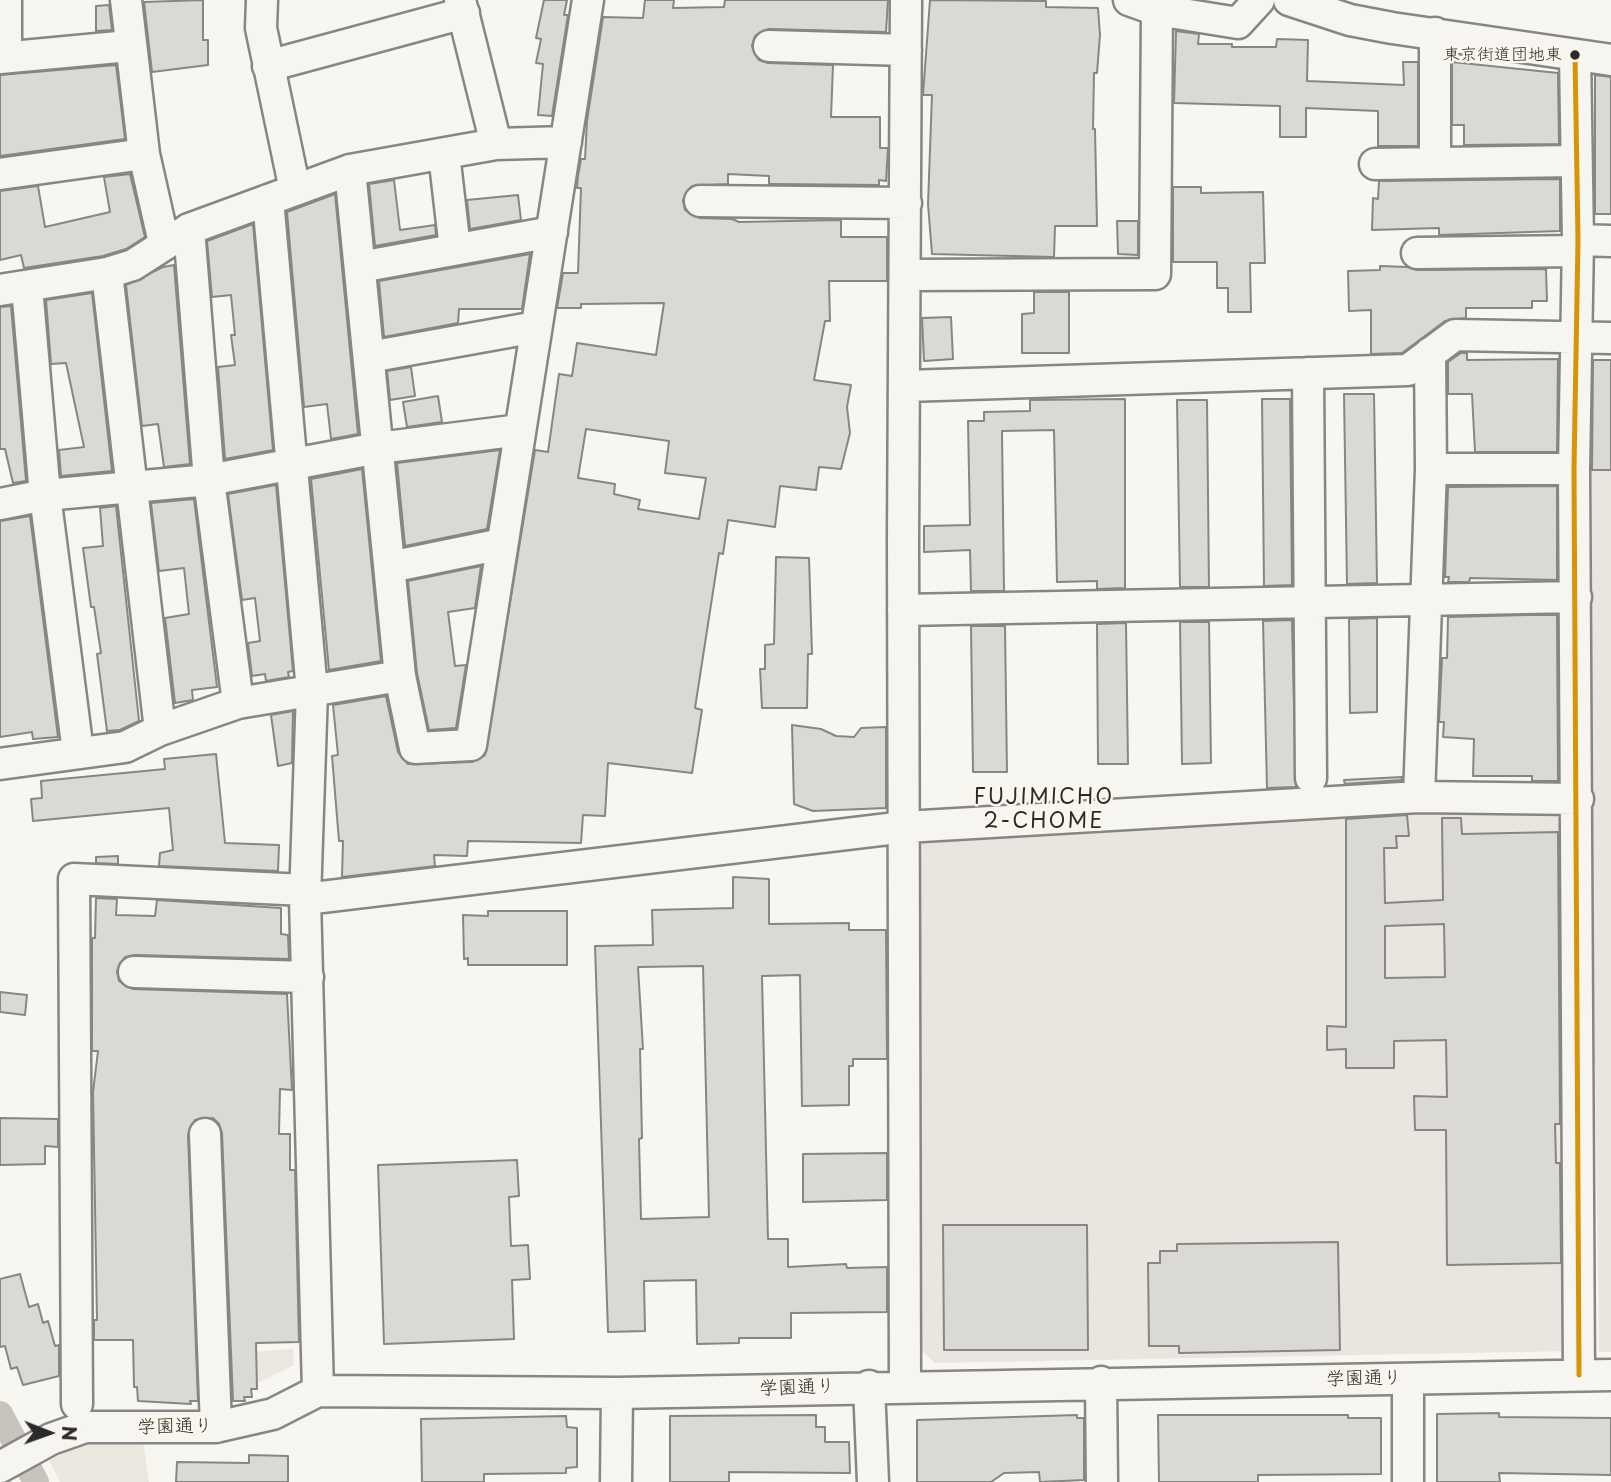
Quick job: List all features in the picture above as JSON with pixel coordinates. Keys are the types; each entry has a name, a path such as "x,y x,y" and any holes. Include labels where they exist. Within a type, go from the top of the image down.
{"street":[{"path":"6,0 3,58 129,46"},
{"path":"126,0 129,46 144,154 177,236 238,703"},
{"path":"262,0 261,28 268,66 281,195 293,466 312,691 305,894 318,1391"},
{"path":"350,170 400,676 415,748 471,745 587,0"},
{"path":"905,1386 903,610 906,0"},
{"path":"906,275 1155,274 1143,5 1238,23 1259,0"},
{"path":"1289,0 1350,20 1611,61"},
{"path":"268,66 462,7 496,144"},
{"path":"1435,33 1435,163"},
{"path":"769,46 906,50"},
{"path":"1575,55 1578,246 1574,469 1578,799 1579,1376"},
{"path":"78,752 45,495 13,289 107,273 133,265 177,236 350,170 496,144 566,142"},
{"path":"444,153 455,249"},
{"path":"0,174 144,154"},
{"path":"1375,164 1575,161"},
{"path":"701,201 906,203"},
{"path":"360,267 552,232"},
{"path":"1417,253 1578,246 1611,241"},
{"path":"107,273 160,730"},
{"path":"369,357 536,327"},
{"path":"906,386 1408,370 1455,335 1611,338"},
{"path":"1419,797 1424,602 1431,469 1430,353"},
{"path":"1308,373 1311,778"},
{"path":"0,504 45,495 209,480 379,448 520,430"},
{"path":"1431,469 1574,469"},
{"path":"390,567 502,544"},
{"path":"903,610 1311,600 1424,602 1576,597"},
{"path":"0,764 125,747 160,730 238,703 400,676"},
{"path":"77,1404 74,879 305,894 905,827 1419,797 1578,799"},
{"path":"134,972 308,977"},
{"path":"205,1134 216,1427"},
{"name":"学園通り","path":"4,1471 51,1439 85,1427 216,1427 273,1414 318,1391 617,1393 869,1386 1611,1375"},
{"path":"1408,1379 1408,1482"},
{"path":"1101,1382 1102,1482"},
{"path":"869,1386 873,1482"},
{"path":"616,1482 617,1393"}],"shaded area":[{"path":"1611,401 1611,1352 1599,1352 1586,402"},
{"path":"1416,802 1562,809 1572,1351 935,1363 920,1349 916,824"},
{"path":"293,1349 294,1365 251,1386 252,1352"},
{"path":"143,1441 149,1482 60,1482 49,1460 88,1443"}],"building":[{"path":"203,0 203,40 208,40 208,65 152,72 144,2"},
{"path":"544,0 567,0 564,15 568,15 552,116 538,115 543,64 536,63 541,39 536,38"},
{"path":"645,0 674,0 673,8 724,7 725,0 888,0 886,32 769,29 755,36 752,46 759,60 768,63 833,65 831,117 880,117 880,148 888,148 886,181 879,180 879,185 769,184 769,176 728,174 728,184 692,186 683,200 685,210 699,218 732,219 739,222 841,220 841,237 887,237 887,281 829,281 830,321 825,321 814,380 851,385 847,407 850,433 841,469 819,467 816,490 780,486 775,527 728,520 723,554 719,553 695,708 702,710 692,773 608,763 605,816 583,815 581,843 468,841 467,856 434,855 435,866 342,877 343,841 339,841 332,756 338,755 333,705 386,696 398,752 408,764 472,762 485,755 535,450 548,452 559,374 572,376 577,343 656,355 664,303 581,304 581,308 557,308 563,273 578,273 581,188 577,188 578,176 581,159 585,159 587,121 603,17 643,18","holes":["586,429 669,441 665,473 706,478 699,519 638,509 640,500 614,494 615,484 578,478"]},
{"path":"930,0 1046,1 1046,7 1098,8 1100,35 1097,73 1094,73 1093,129 1097,226 1055,226 1054,257 932,254 928,204 932,95 923,95"},
{"path":"109,5 112,30 96,31 96,6"},
{"path":"1176,31 1199,34 1198,44 1232,44 1232,47 1276,47 1277,39 1308,40 1307,81 1404,85 1403,62 1418,62 1418,146 1378,146 1378,111 1306,108 1306,137 1280,137 1280,106 1174,103"},
{"path":"1452,62 1558,73 1559,144 1464,145 1464,125 1452,125"},
{"path":"116,65 125,139 0,156 0,75"},
{"path":"1595,75 1611,77 1611,214 1595,214"},
{"path":"130,174 145,237 126,249 103,256 24,268 21,255 0,260 0,191 38,186 45,227 110,212 104,177"},
{"path":"1560,179 1560,231 1439,235 1439,228 1372,230 1373,198 1378,199 1379,181"},
{"path":"394,180 400,230 435,225 436,235 375,246 369,184"},
{"path":"1173,187 1201,187 1201,193 1263,192 1265,263 1250,263 1251,312 1228,312 1228,288 1217,288 1217,262 1173,262"},
{"path":"335,194 358,434 331,439 327,404 304,407 287,212"},
{"path":"518,195 521,220 470,229 467,200"},
{"path":"1117,221 1138,221 1138,255 1118,254"},
{"path":"253,224 273,450 225,459 218,367 235,365 231,335 235,335 231,295 212,297 207,241"},
{"path":"530,254 522,309 459,309 458,323 384,337 379,281"},
{"path":"174,265 190,464 164,467 158,424 142,426 126,285 163,267"},
{"path":"1380,266 1417,270 1546,269 1547,301 1532,301 1532,308 1466,308 1466,318 1445,321 1402,353 1371,354 1371,310 1349,311 1348,271 1380,270"},
{"path":"1034,292 1069,292 1069,353 1022,353 1022,314 1034,313"},
{"path":"92,293 112,471 61,476 59,450 84,447 66,363 51,364 46,300"},
{"path":"11,306 26,481 13,483 5,449 0,449 0,307"},
{"path":"951,317 953,359 924,361 922,318"},
{"path":"1461,353 1467,353 1467,360 1558,359 1557,452 1475,452 1472,394 1448,394 1448,362"},
{"path":"1593,360 1611,360 1611,470 1592,470"},
{"path":"411,367 415,396 390,400 387,371"},
{"path":"1344,394 1374,394 1377,583 1347,584"},
{"path":"438,396 442,422 407,427 403,402"},
{"path":"1125,399 1125,588 1097,589 1097,581 1057,582 1054,430 1002,431 1004,591 971,591 970,550 924,552 924,526 970,525 968,421 984,421 984,412 1030,411 1030,400"},
{"path":"1262,399 1290,399 1292,585 1264,586"},
{"path":"1177,400 1207,400 1209,587 1180,587"},
{"path":"500,450 487,529 405,546 397,463"},
{"path":"362,469 381,661 329,670 311,479"},
{"path":"276,485 293,671 288,672 289,677 266,681 265,674 252,676 248,643 260,641 255,598 242,600 228,494"},
{"path":"1557,486 1557,580 1470,578 1469,582 1448,582 1449,577 1445,577 1448,487"},
{"path":"194,499 217,687 192,690 193,700 175,703 165,618 189,614 184,568 159,571 151,503"},
{"path":"116,506 139,721 120,730 107,731 97,654 101,653 83,548 103,546 100,508"},
{"path":"30,516 58,737 33,739 32,732 0,737 0,521"},
{"path":"776,557 809,558 812,654 808,654 807,708 762,708 760,669 765,669 765,645 774,644"},
{"path":"481,566 475,608 448,612 455,666 466,665 456,728 429,730 417,673 408,581"},
{"path":"1557,615 1558,781 1532,781 1532,776 1473,776 1474,739 1443,737 1444,722 1439,722 1442,658 1447,658 1448,617"},
{"path":"1377,618 1377,712 1350,713 1349,619"},
{"path":"1292,620 1296,787 1267,788 1263,621"},
{"path":"1180,622 1209,622 1211,763 1182,764"},
{"path":"1126,623 1128,764 1098,764 1097,624"},
{"path":"971,626 1005,626 1007,772 973,772"},
{"path":"293,711 292,763 278,766 271,715"},
{"path":"792,725 821,729 836,736 854,737 861,728 886,727 886,808 813,811 794,804"},
{"path":"216,754 225,843 279,845 278,871 159,866 160,853 173,850 169,808 33,821 31,799 42,798 41,781 165,769 164,759"},
{"path":"1402,777 1402,780 1345,784 1344,780"},
{"path":"1407,815 1409,836 1396,836 1397,848 1384,848 1385,903 1443,900 1442,818 1461,818 1462,834 1558,832 1560,1124 1555,1124 1556,1163 1560,1163 1561,1263 1447,1265 1446,1130 1415,1130 1414,1096 1447,1097 1446,1040 1394,1041 1394,1068 1346,1068 1346,1049 1327,1050 1327,1026 1346,1027 1346,819","holes":["1444,924 1445,977 1385,978 1385,926"]},
{"path":"118,856 118,864 96,863 96,857"},
{"path":"733,877 769,879 769,924 849,923 849,930 886,930 887,1059 853,1059 853,1066 849,1066 849,1105 802,1106 800,975 762,976 768,1239 788,1239 788,1267 846,1264 847,1268 887,1267 887,1312 791,1313 791,1338 739,1338 739,1343 697,1344 696,1280 644,1281 645,1331 608,1332 595,946 653,945 652,910 733,908","holes":["703,966 709,1217 641,1219 640,1049 643,1049 638,967"]},
{"path":"96,898 117,899 116,915 155,916 157,900 281,908 281,934 288,935 289,959 135,955 125,957 117,971 119,981 133,989 287,994 292,1090 280,1089 279,1134 290,1134 290,1170 295,1170 299,1342 256,1343 257,1389 251,1389 252,1397 244,1397 245,1401 233,1401 222,1133 213,1118 195,1120 188,1135 198,1401 190,1401 191,1404 138,1401 137,1387 134,1387 133,1340 94,1340 94,1320 97,1320 93,1092 98,1051 92,1051 92,938 95,938"},
{"path":"488,911 567,911 567,965 468,965 468,958 464,959 463,915 488,916"},
{"path":"0,992 27,995 25,1015 0,1012"},
{"path":"0,1118 58,1119 58,1147 45,1146 45,1164 0,1165"},
{"path":"887,1153 887,1200 803,1202 803,1154"},
{"path":"517,1160 519,1196 509,1197 511,1246 528,1245 530,1279 512,1280 514,1339 384,1344 378,1165"},
{"path":"943,1225 1087,1225 1088,1350 944,1350"},
{"path":"1338,1242 1340,1350 1179,1353 1179,1346 1149,1346 1148,1263 1160,1263 1160,1251 1177,1251 1177,1244"},
{"path":"20,1274 29,1307 38,1304 43,1323 48,1321 55,1346 59,1345 59,1376 23,1385 17,1367 11,1369 5,1346 0,1347 0,1279"},
{"path":"1499,1413 1499,1417 1611,1418 1611,1475 1499,1473 1500,1482 1437,1482 1437,1414"},
{"path":"816,1415 816,1427 825,1427 825,1442 849,1442 850,1473 729,1472 729,1482 670,1482 670,1416"},
{"path":"1077,1415 1077,1418 1084,1418 1084,1480 1040,1482 1039,1472 1004,1473 991,1482 917,1482 917,1420"},
{"path":"1158,1415 1348,1415 1348,1418 1381,1418 1381,1474 1258,1475 1258,1482 1159,1482"},
{"path":"566,1416 567,1427 577,1428 577,1467 566,1468 566,1473 484,1474 484,1482 422,1482 421,1419"},
{"path":"249,1455 288,1456 288,1482 176,1482 177,1462 249,1463"}],"waterway":[{"path":"0,1414 36,1482"}],"transit line":[{"path":"1575,55 1578,240 1574,469 1579,1375"}],"place":[{"name":"東京街道団地東","path":"1575,55"}],"district":[{"name":"FUJIMICHO 2-CHOME","path":"1044,810"}]}
